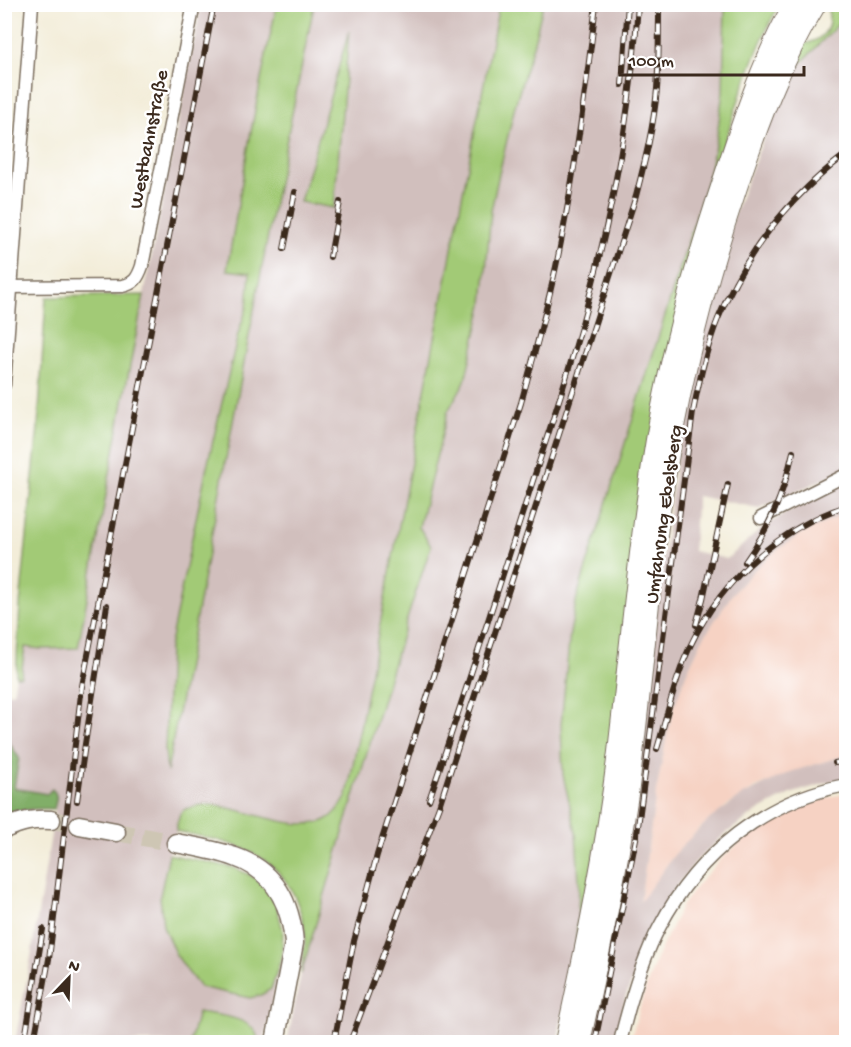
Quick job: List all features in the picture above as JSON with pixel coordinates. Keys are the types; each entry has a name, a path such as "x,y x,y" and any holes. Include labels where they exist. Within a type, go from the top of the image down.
{"main road":[{"name":"Umfahrung Ebelsberg","path":"565,1042 606,840 618,753 641,541 660,416 672,359 696,265 730,158 767,61 794,4"},
{"name":"Umfahrung Ebelsberg","path":"580,1042 608,915 628,795 662,497 687,362 711,267 756,130 787,59 816,4"},
{"path":"4,829 23,821 51,820"},
{"path":"79,825 116,832"},
{"path":"176,843 221,852 250,863 272,882 289,910 294,943 275,1042"}],"street":[{"path":"4,385 8,287 32,4"},
{"name":"Westbahnstraße","path":"8,287 122,286 135,281 142,266 193,9 192,4"},
{"path":"761,518 846,476"},
{"path":"620,1042 634,993 659,927 674,900 699,868 740,830 768,813 799,798 846,785"}],"shaded area":[{"path":"201,5 277,5 227,270 250,272 247,307 238,334 206,471 169,648 165,750 167,769 275,198 314,5 499,5 347,796 340,808 328,820 315,824 302,825 218,806 177,820 165,868 163,926 175,953 200,987 271,989 282,956 264,1042 259,1042 255,1031 247,1023 233,1018 198,1012 190,1042 15,1042 57,798 13,788 19,758 5,736 5,692 13,693 16,676 21,676 25,647 78,648 125,391","holes":["349,35 334,208 315,149"]},
{"path":"543,5 725,5 723,91 708,178 577,597 570,633 563,775 576,832 579,882 578,916 575,953 557,1042 287,1042 301,974 405,625 431,546 419,527 448,411 465,381 483,304 491,211 515,106"},
{"path":"846,16 846,468 759,508 697,496 693,551 727,559 761,529 787,512 846,483 846,513 803,533 777,550 754,570 733,593 702,640 674,707 666,740 640,902 674,855 689,839 711,818 743,795 790,772 846,755 846,778 790,794 756,812 725,834 697,860 675,888 652,927 626,996 613,1042 586,1042 656,608 683,413 735,212 786,81"},
{"path":"846,513 846,755 806,767 755,788 728,805 701,827 674,855 640,903 666,740 674,707 702,640 733,593 754,570 777,550 803,533"},
{"path":"846,794 846,1042 630,1042 656,959 682,905 699,883 744,839 771,822 801,807"}],"green space":[{"path":"277,5 314,5 275,198 167,772 165,750 169,648 206,471 238,334 247,307 250,273 227,270 256,104"},
{"path":"499,5 543,5 515,106 491,211 483,304 465,381 448,411 419,527 431,546 405,625 301,974 305,942 304,927 295,897 285,880 260,857 229,844 176,831 177,822 185,809 213,805 290,823 315,823 332,816 347,796"},
{"path":"725,5 779,5 747,76 707,200 601,820 575,953 579,882 576,832 563,775 561,725 570,633 577,597 708,178 723,91"},
{"path":"827,5 846,5 846,16 786,81 802,43 816,40 827,30 829,20"},
{"path":"349,31 334,208 300,202"},
{"path":"144,295 78,648 25,647 21,676 16,676 20,605 38,427 46,297"},
{"path":"5,736 19,758 14,788 47,794 52,789 56,796 54,809 5,814"},
{"path":"169,854 235,868 250,875 263,885 276,904 283,930 282,956 271,989 250,998 200,987 188,972 175,953 163,926 160,896"},
{"path":"198,1012 230,1017 246,1023 252,1027 259,1042 190,1042"}],"tunnel":[{"path":"51,820 79,825"},
{"path":"116,832 176,843"}],"railway":[{"path":"34,1042 49,959 82,686 214,4"},
{"path":"334,1042 354,941 377,855 521,403 545,312 570,194 596,4"},
{"path":"622,85 628,4"},
{"path":"429,800 570,366 585,313 601,251 622,146 632,76 638,4"},
{"path":"350,1042 439,806 636,196 656,102 659,4"},
{"path":"595,1042 637,834 693,412 706,353 729,295 756,249 788,208 846,154"},
{"path":"284,249 295,192"},
{"path":"330,257 340,202"},
{"path":"745,562 775,509 793,452"},
{"path":"696,625 728,484"},
{"path":"657,749 685,658 712,608 749,564 771,546 795,530 846,506"},
{"path":"77,801 107,605"},
{"path":"835,763 846,761"},
{"path":"26,1033 43,929"}]}
